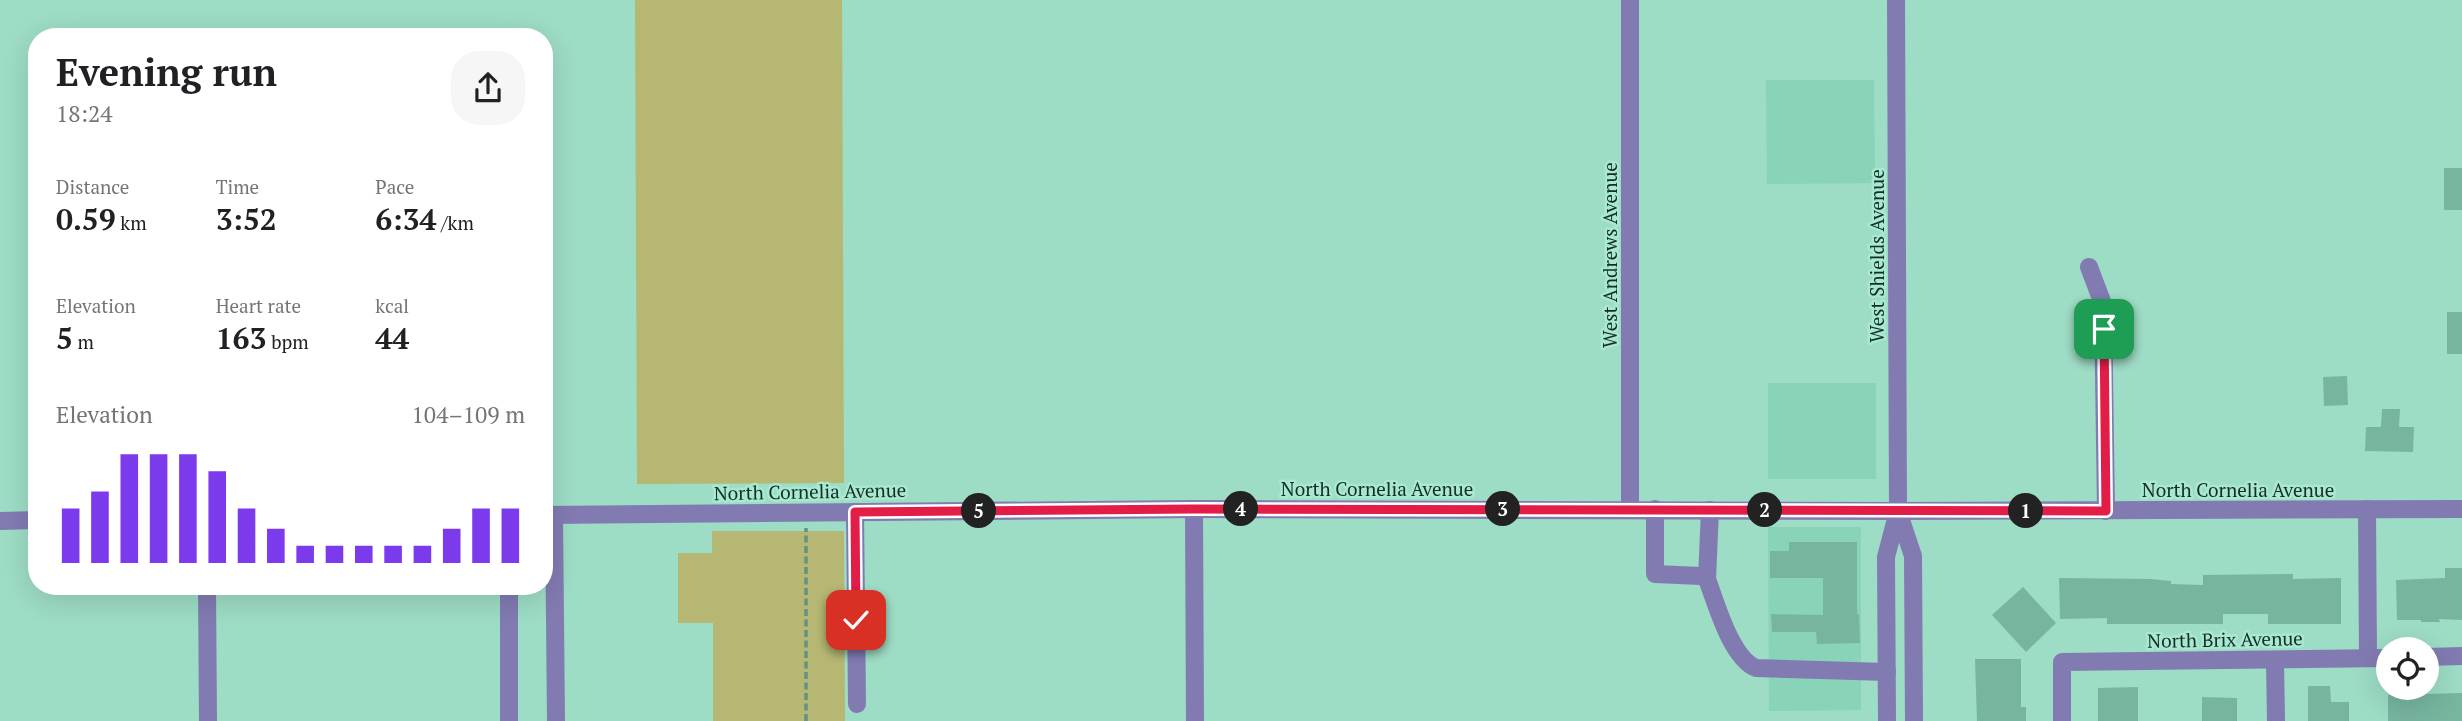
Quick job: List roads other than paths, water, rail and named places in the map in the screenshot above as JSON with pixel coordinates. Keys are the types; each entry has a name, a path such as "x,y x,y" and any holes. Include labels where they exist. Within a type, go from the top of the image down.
{"street":[{"name":"West Andrews Avenue","path":"1630,0 1630,509"},
{"name":"West Shields Avenue","path":"1887,721 1886,557 1898,511 1896,0"},
{"path":"2089,267 2102,304 2106,511"},
{"name":"North Cornelia Avenue","path":"553,515 1194,509 2462,509"},
{"path":"1194,509 1195,721"},
{"path":"1655,509 1656,574 1701,576 1707,579"},
{"path":"2367,509 2368,658"},
{"path":"1710,510 1707,579 1725,625 1747,664 1756,668 1887,672"},
{"name":"West Shields Avenue","path":"1898,511 1913,556 1914,721"},
{"path":"855,512 857,704"},
{"path":"0,521 28,520"},
{"path":"207,595 208,721"},
{"path":"509,595 509,721"},
{"path":"552,595 556,721"},
{"path":"2439,657 2462,656"},
{"name":"North Brix Avenue","path":"2062,721 2062,662 2376,658"},
{"path":"2275,660 2276,721"}]}
